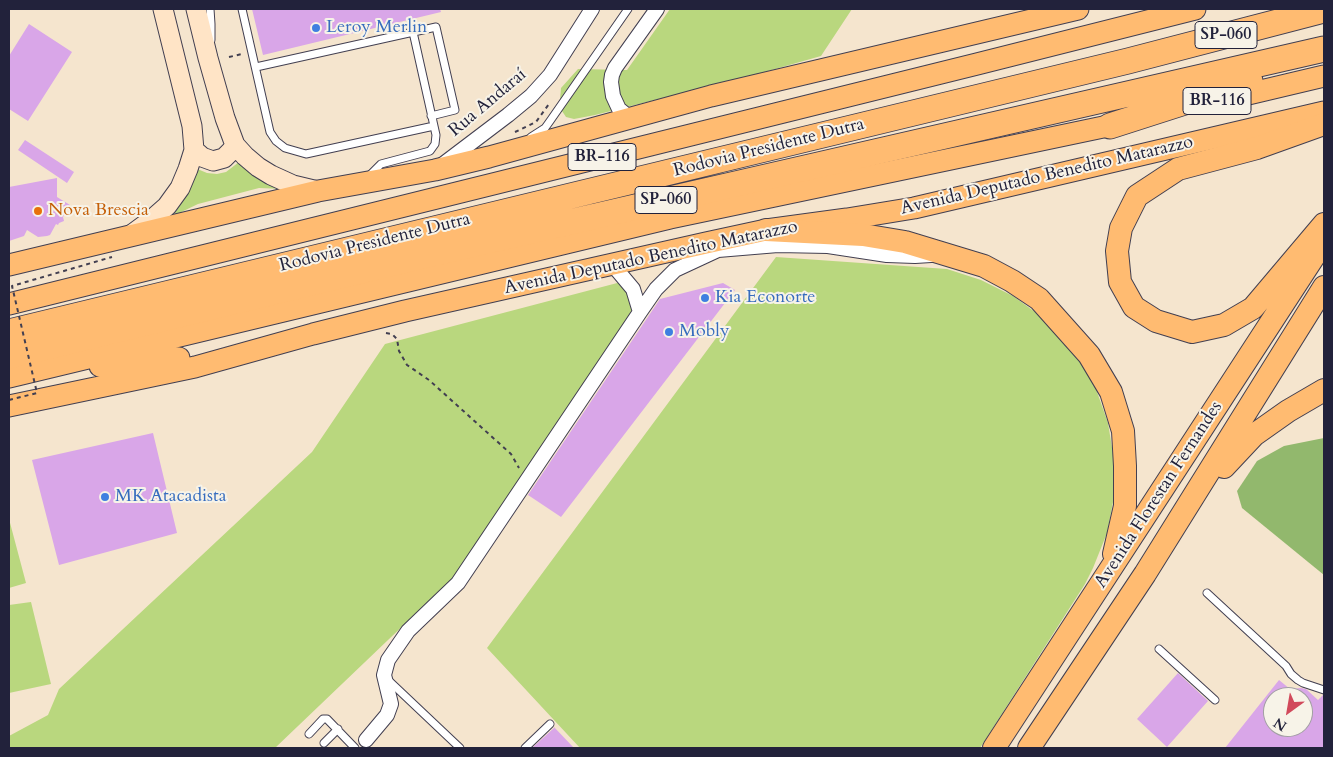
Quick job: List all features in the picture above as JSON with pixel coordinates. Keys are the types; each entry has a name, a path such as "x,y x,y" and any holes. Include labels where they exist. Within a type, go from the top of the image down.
{"highway":[{"name":"Rodovia Presidente Dutra","path":"9,332 1118,63 1324,10"},
{"name":"Rodovia Presidente Dutra","path":"9,356 445,250 1324,49"},
{"path":"1110,126 1324,57"},
{"path":"1324,124 1257,148 1178,169 1137,196 1121,228 1117,251 1120,282 1134,307 1156,321 1192,332 1224,325 1254,308 1324,224"},
{"path":"766,230 863,235 906,242 984,266 1012,281 1039,299 1089,355 1111,392 1122,431 1125,466 1125,506 1117,546 1106,578"},
{"name":"Avenida Florestan Fernandes","path":"994,748 1324,241"},
{"name":"Avenida Florestan Fernandes","path":"1029,748 1145,574 1324,287"},
{"path":"1145,574 1195,510 1224,466 1254,435 1288,411 1324,390"}],"main road":[{"path":"129,236 150,222 167,206 180,188 194,150 192,126 163,9"},
{"path":"196,9 225,118 236,145 258,167 272,175 293,185 318,191"},
{"path":"12,264 318,191 435,170 527,147 711,96 1078,9"},
{"name":"Rodovia Presidente Dutra","path":"9,304 1195,9"},
{"name":"BR-116","path":"9,377 670,218 1110,126 1324,76"},
{"name":"Avenida Deputado Benedito Matarazzo","path":"9,406 195,367 405,311 612,264 766,230 914,208 1324,112"},
{"path":"194,150 202,157 213,161 224,158 236,145"},
{"path":"38,370 82,368 180,358 313,334"}],"street":[{"path":"630,118 620,109 613,96 612,75 657,9"},
{"name":"Rua Andaraí","path":"435,170 531,96 550,75 586,14"},
{"path":"359,745 387,716 391,704 384,675 388,660 408,631 458,583 640,312 656,289 675,270 718,250 778,245 828,246 887,255 947,254"},
{"path":"612,264 633,289 640,312"}],"lane":[{"path":"208,58 211,39 210,9"},
{"path":"242,9 270,132 276,141 285,148 306,154 434,126"},
{"path":"527,147 530,137 544,128 550,121 628,9"},
{"path":"256,67 436,27 455,110 432,116"},
{"path":"362,184 380,164 430,151 433,148 436,139 434,126 413,32"},
{"path":"1207,593 1286,666 1298,680 1324,690"},
{"path":"1158,649 1215,700"},
{"path":"384,675 460,748"},
{"path":"309,734 323,719 327,719 359,745"},
{"path":"525,748 550,724"},
{"path":"324,743 338,729"}],"path":[{"path":"9,400 37,393 12,286 112,257"},
{"path":"397,339 399,350 407,365 429,380 511,454 521,472"}],"green space":[{"path":"670,9 852,9 821,56 595,115 574,119 566,117 562,111 560,100 561,88 578,69 627,70"},
{"path":"239,162 285,189 259,188 198,204 173,216 180,205 195,168 207,173 217,174 226,172"},
{"path":"776,257 947,269 981,280 1013,296 1042,317 1078,358 1096,389 1108,423 1114,460 1114,497 1107,533 1085,584 980,748 580,748 487,648"},
{"path":"621,282 634,306 626,321 455,576 275,748 9,748 9,736 48,715 59,689 312,452 385,344"},
{"path":"1324,438 1324,575 1242,508 1237,491 1257,461 1284,446"},
{"path":"9,519 26,583 9,588"},
{"path":"31,602 51,684 9,693 9,605"}],"building":[{"name":"Leroy Merlin","path":"252,9 440,9 441,12 263,55"},
{"path":"29,24 72,52 28,121 9,109 9,56"},
{"path":"25,140 74,172 67,183 18,150"},
{"name":"Nova Brescia","path":"57,178 57,197 70,205 63,217 64,221 58,225 56,224 50,235 38,237 27,230 24,236 9,241 9,187"},
{"path":"723,283 735,290 561,517 528,495 660,299"},
{"name":"MK Atacadista","path":"153,433 177,533 59,565 32,460"},
{"path":"1178,673 1208,701 1167,747 1137,719"},
{"path":"1279,680 1288,687 1273,687"},
{"path":"1313,695 1318,700 1324,695 1324,748 1225,748 1263,700 1263,737 1313,737"},
{"path":"554,728 574,748 532,748"}],"place":[{"name":"Leroy Merlin","path":"316,28"},
{"name":"Nova Brescia","path":"38,211"},
{"name":"Kia Econorte","path":"705,298"},
{"name":"Mobly","path":"669,332"},
{"name":"MK Atacadista","path":"105,497"}]}
